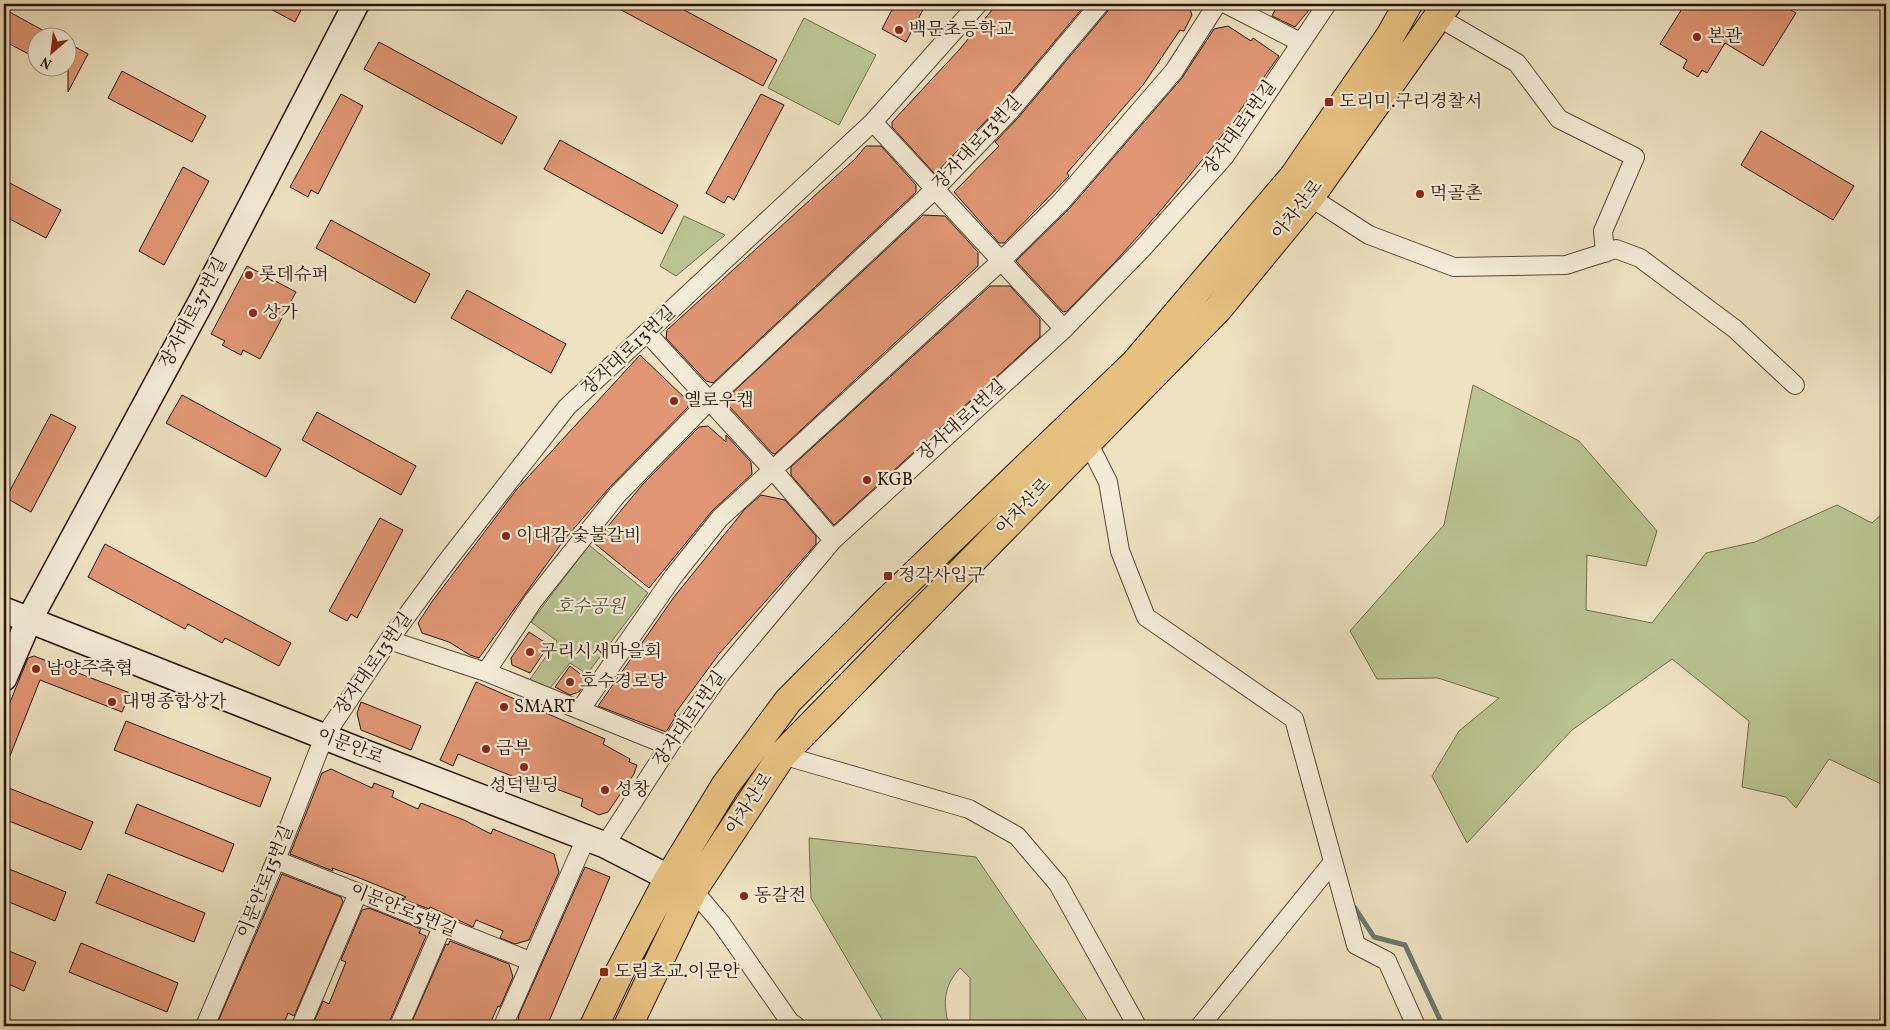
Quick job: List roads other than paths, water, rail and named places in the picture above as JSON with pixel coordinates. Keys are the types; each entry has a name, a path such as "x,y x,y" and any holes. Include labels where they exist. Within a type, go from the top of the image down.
{"main road":[{"name":"아차산로","path":"628,1026 693,890 782,755 1079,434 1135,362 1294,176 1401,9"},
{"name":"아차산로","path":"594,1026 620,971 669,878 725,786 788,701 885,603 1079,434 1218,309 1310,197 1442,10"}],"street":[{"name":"장자대로37번길","path":"4,678 29,620 201,302 356,4"},
{"name":"장자대로13번길","path":"324,737 389,640 444,564 567,407 648,334 873,122 978,4"},
{"name":"장자대로13번길","path":"486,672 532,601 617,495 710,401 935,189 1010,111 1100,4"},
{"path":"580,710 673,578 720,518 1000,262 1061,202 1167,78 1217,4"},
{"path":"1226,4 1300,42"},
{"name":"장자대로1번길","path":"596,841 669,746 720,675 833,540 1064,329 1142,248 1225,156 1327,4"},
{"path":"1442,10 1517,62 1559,119 1635,157 1603,231 1605,253"},
{"path":"873,122 1000,262 1064,329"},
{"path":"1310,197 1368,235 1454,267 1566,265 1616,249 1640,258 1671,279 1735,329 1795,385"},
{"path":"648,334 773,470 833,540"},
{"path":"1079,434 1108,482 1120,551 1146,617 1294,719 1356,945 1387,961 1416,1026"},
{"name":"이문안로","path":"4,610 324,737 596,841 693,890"},
{"path":"389,640 486,672 669,746"},
{"name":"이문안로15번길","path":"205,1026 276,860 324,737"},
{"path":"782,755 969,809 1017,836 1058,884 1137,1026"},
{"path":"503,1026 530,961 596,841"},
{"name":"이문안로5번길","path":"276,860 530,961"},
{"path":"1200,1026 1333,862"},
{"path":"693,890 721,923 790,1022 796,1026"},
{"path":"301,1026 358,893"},
{"path":"399,1026 442,926"}],"waterway":[{"path":"1355,908 1374,937 1405,945 1443,1026"}],"place":[{"name":"백문초등학교","path":"899,30"},
{"name":"본관","path":"1697,37"},
{"name":"도리미.구리경찰서","path":"1329,102"},
{"name":"먹골촌","path":"1420,194"},
{"name":"롯데슈퍼","path":"249,275"},
{"name":"상가","path":"253,313"},
{"name":"옐로우캡","path":"674,401"},
{"name":"KGB","path":"867,480"},
{"name":"이대감 숯불갈비","path":"506,536"},
{"name":"정각사입구","path":"888,576"},
{"name":"구리시새마을회","path":"530,652"},
{"name":"남양주축협","path":"36,669"},
{"name":"호수경로당","path":"570,682"},
{"name":"대명종합상가","path":"112,702"},
{"name":"SMART","path":"504,707"},
{"name":"금부","path":"486,749"},
{"name":"성덕빌딩","path":"524,767"},
{"name":"성창","path":"605,790"},
{"name":"동갈전","path":"744,896"},
{"name":"도림초교.이문안","path":"604,972"}],"park label":[{"name":"호수공원","path":"590,607"}]}
